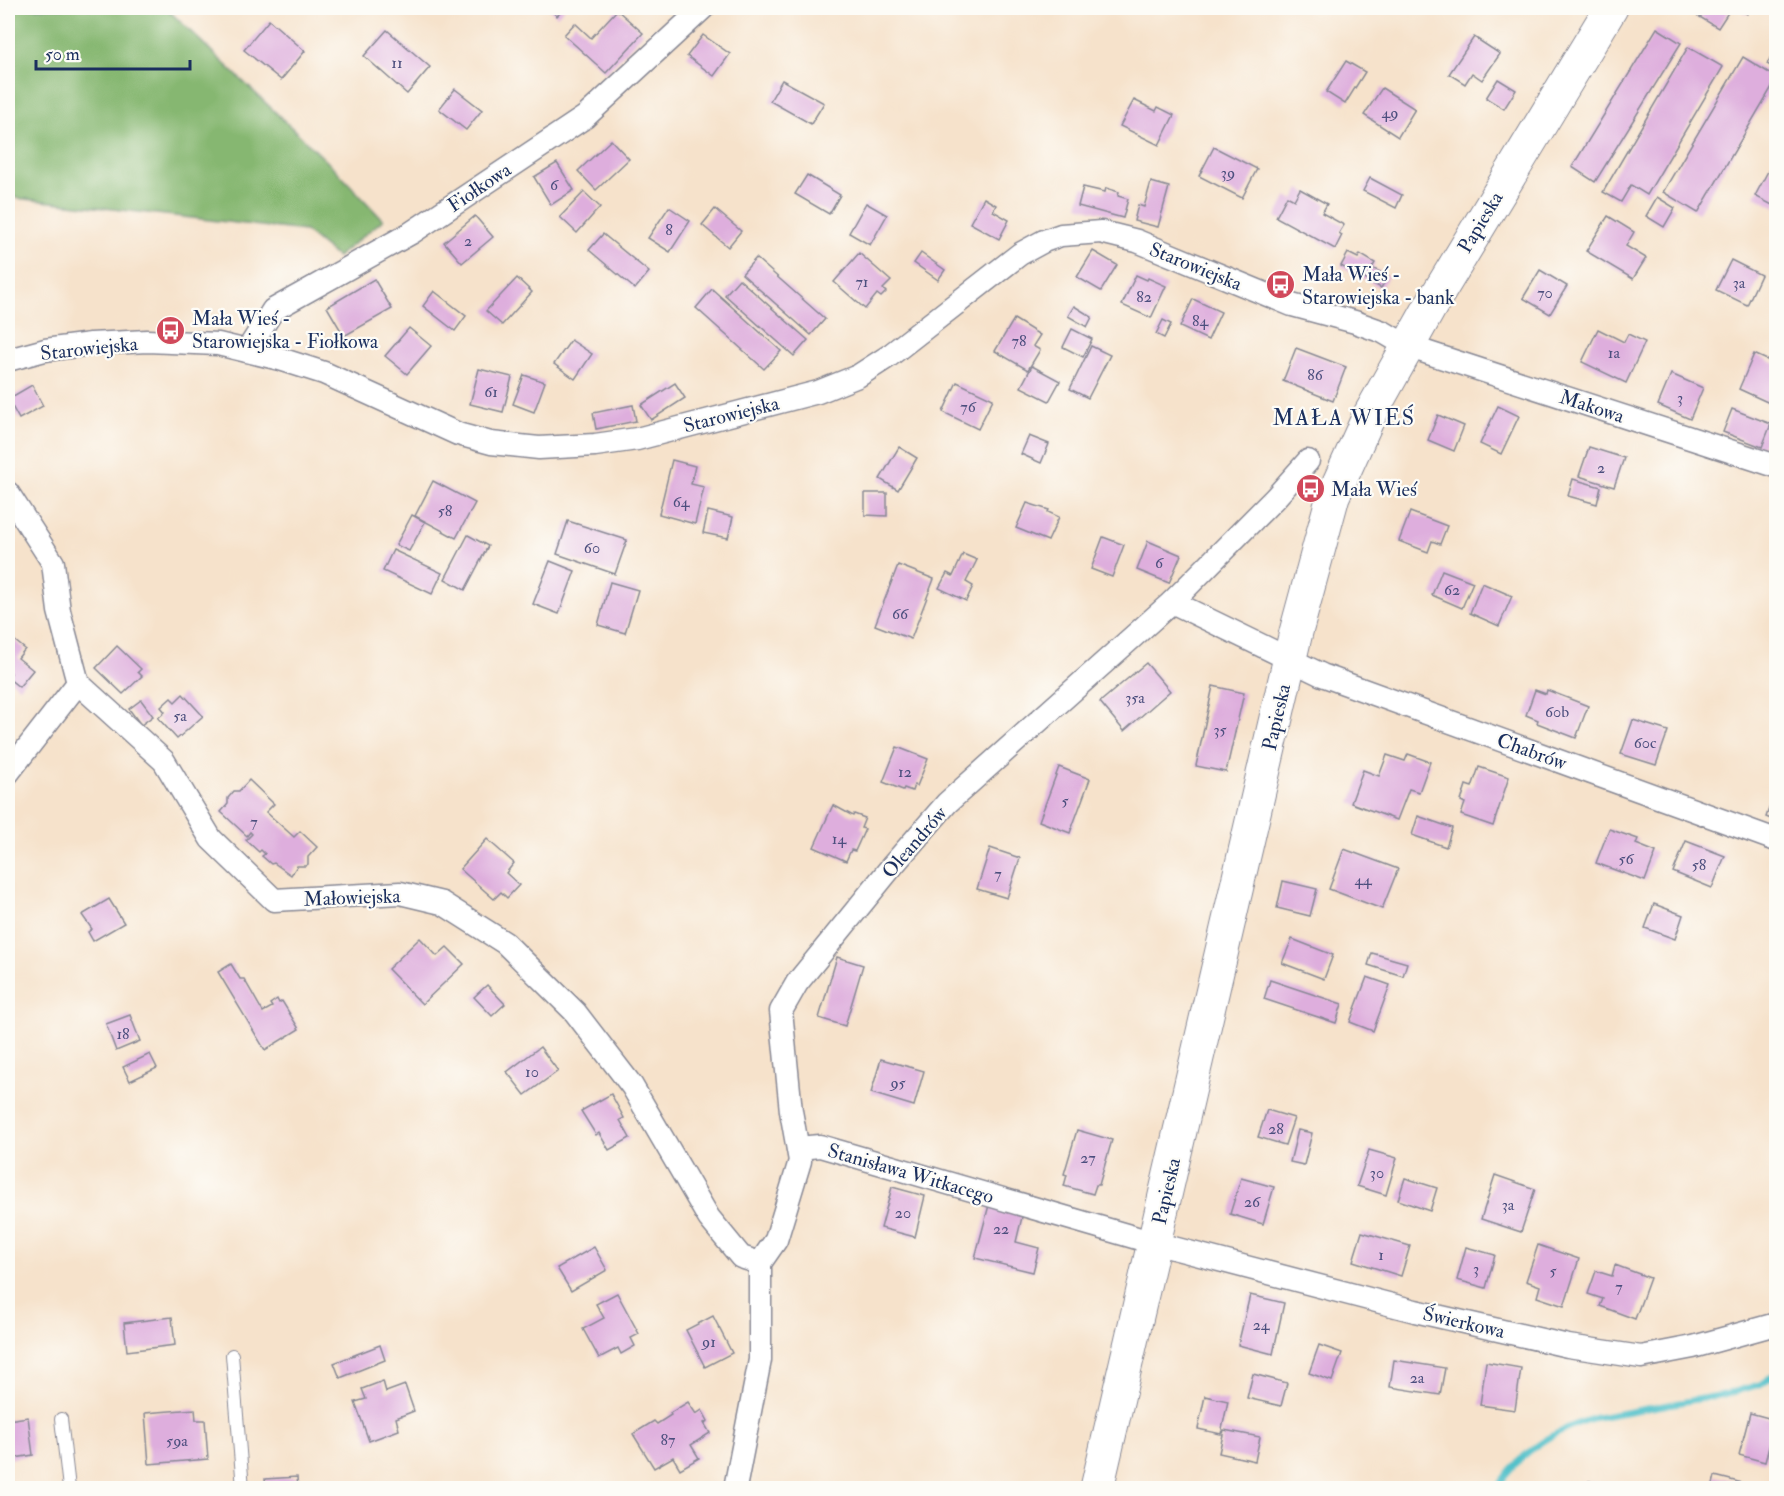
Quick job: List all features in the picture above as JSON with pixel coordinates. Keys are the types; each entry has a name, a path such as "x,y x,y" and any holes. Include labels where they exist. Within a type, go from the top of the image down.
{"street":[{"name":"Fiołkowa","path":"247,351 273,310 411,233 585,117 703,8"},
{"name":"Papieska","path":"1097,1488 1289,658 1332,496 1369,416 1407,346 1611,8"},
{"name":"Starowiejska","path":"8,360 45,350 91,344 147,341 218,344 324,373 458,434 491,443 539,448 595,445 637,439 818,392 858,376 889,356 1020,254 1061,235 1101,232 1137,242 1292,305 1383,332 1407,346"},
{"name":"Makowa","path":"1407,346 1776,466"},
{"name":"Oleandrów","path":"798,1148 791,1111 781,1011 797,983 893,865 948,803 1172,602 1275,498 1308,461"},
{"path":"8,493 53,563 59,610 78,684 8,773"},
{"path":"1172,602 1289,658"},
{"name":"Chabrów","path":"1289,658 1322,675 1776,840"},
{"name":"Małowiejska","path":"78,684 164,761 211,839 274,900 400,893 442,903 505,943 575,1012 632,1086 709,1218 741,1257 760,1263"},
{"name":"Stanisława Witkacego","path":"760,1263 776,1240 800,1161 798,1148 820,1146 1154,1243"},
{"name":"Świerkowa","path":"1154,1243 1415,1311 1568,1346 1641,1356 1693,1347 1776,1324"},
{"path":"735,1488 760,1360 760,1263"}],"lane":[{"path":"232,1355 243,1488"},
{"path":"61,1419 69,1488"}],"green space":[{"path":"8,8 166,8 336,170 383,220 337,257 305,231 8,197"}],"building":[{"path":"548,8 565,8 557,16"},
{"path":"1696,8 1731,8 1718,28 1693,13"},
{"path":"1738,8 1751,8 1747,14"},
{"path":"617,10 643,33 606,73 564,35 575,23 591,38"},
{"path":"269,20 305,51 281,80 244,50"},
{"path":"1657,28 1681,43 1595,182 1572,167"},
{"path":"387,30 430,67 407,94 364,56"},
{"path":"703,35 730,54 714,76 687,56"},
{"path":"1474,37 1500,54 1482,80 1472,73 1465,84 1449,74"},
{"path":"1688,47 1723,67 1647,195 1631,185 1621,202 1603,192"},
{"path":"1776,47 1776,69 1767,64"},
{"path":"1743,57 1776,77 1776,80 1698,213 1663,192"},
{"path":"1346,61 1365,72 1345,104 1326,92"},
{"path":"1498,79 1516,90 1504,109 1486,98"},
{"path":"782,80 824,103 811,124 770,101"},
{"path":"1382,88 1415,109 1398,137 1364,115"},
{"path":"455,89 482,110 466,130 439,109"},
{"path":"1134,100 1156,111 1158,107 1174,115 1159,145 1120,126"},
{"path":"611,140 629,159 596,190 578,171"},
{"path":"1214,147 1257,169 1242,198 1199,176"},
{"path":"1776,156 1776,207 1755,196"},
{"path":"557,163 574,190 551,205 534,177"},
{"path":"807,175 840,195 829,214 795,194"},
{"path":"1370,178 1402,195 1396,208 1363,191"},
{"path":"1151,182 1169,187 1158,227 1134,221 1138,205 1144,207"},
{"path":"1083,187 1105,192 1106,188 1119,192 1118,196 1128,199 1123,218 1078,206"},
{"path":"1300,189 1327,204 1322,213 1344,225 1339,233 1342,235 1335,249 1276,217 1287,196 1294,200"},
{"path":"584,192 600,207 577,233 560,217"},
{"path":"1657,197 1675,208 1664,227 1646,216"},
{"path":"984,198 996,205 993,211 1009,220 999,239 970,223"},
{"path":"866,203 887,215 870,245 849,233"},
{"path":"669,207 690,221 670,252 648,238"},
{"path":"715,209 741,231 728,247 702,225"},
{"path":"475,216 493,237 462,263 444,242"},
{"path":"1608,216 1634,232 1626,246 1646,258 1633,279 1586,251"},
{"path":"603,234 649,272 635,289 589,250"},
{"path":"1093,251 1117,265 1101,291 1077,277"},
{"path":"859,253 891,281 883,289 886,292 881,297 877,294 865,309 834,282"},
{"path":"921,253 945,270 938,280 914,263"},
{"path":"1348,253 1358,258 1360,254 1375,263 1372,268 1388,276 1381,288 1341,266"},
{"path":"756,258 825,319 811,335 742,274"},
{"path":"1731,260 1761,275 1747,305 1716,290"},
{"path":"1540,270 1567,286 1550,314 1523,298"},
{"path":"1136,275 1166,286 1151,318 1122,305"},
{"path":"517,278 532,292 502,325 486,311"},
{"path":"374,279 392,309 344,336 327,307"},
{"path":"739,279 808,340 794,356 725,295"},
{"path":"712,289 781,351 764,369 696,308"},
{"path":"434,291 466,316 455,331 423,306"},
{"path":"1193,299 1221,312 1208,340 1180,327"},
{"path":"1074,306 1092,317 1087,327 1068,316"},
{"path":"1014,319 1040,335 1033,346 1040,350 1028,370 995,351"},
{"path":"1163,320 1171,324 1164,338 1156,334"},
{"path":"409,328 431,346 407,374 385,356"},
{"path":"1072,329 1092,339 1083,357 1063,347"},
{"path":"1598,329 1624,342 1628,334 1645,342 1626,383 1582,362"},
{"path":"571,340 592,354 575,379 554,364"},
{"path":"1091,346 1110,355 1088,398 1070,389"},
{"path":"1296,348 1346,367 1333,401 1283,381"},
{"path":"1754,354 1776,364 1776,406 1739,389"},
{"path":"1032,366 1060,381 1049,401 1021,387"},
{"path":"479,369 512,377 503,412 470,404"},
{"path":"1671,374 1703,388 1690,419 1658,405"},
{"path":"524,375 545,382 534,412 513,404"},
{"path":"957,382 993,399 978,429 943,412"},
{"path":"675,383 685,398 651,420 641,405"},
{"path":"32,385 43,406 19,419 8,399"},
{"path":"633,405 636,421 596,429 593,413"},
{"path":"1498,406 1519,416 1501,454 1480,444"},
{"path":"1732,409 1771,424 1762,447 1723,432"},
{"path":"1438,415 1464,426 1454,451 1428,440"},
{"path":"1029,436 1049,444 1041,463 1021,454"},
{"path":"899,447 917,458 898,490 880,479"},
{"path":"1589,447 1624,458 1614,487 1579,476"},
{"path":"672,460 695,466 691,484 704,487 695,524 659,514"},
{"path":"1573,479 1601,487 1597,504 1568,496"},
{"path":"433,481 475,503 456,538 415,516"},
{"path":"865,493 887,493 887,516 865,515"},
{"path":"1027,503 1049,510 1048,512 1059,517 1048,541 1016,528"},
{"path":"708,511 733,517 728,538 703,533"},
{"path":"1410,512 1447,526 1440,544 1432,541 1428,552 1399,541"},
{"path":"412,515 425,522 409,551 396,545"},
{"path":"568,521 627,540 615,574 557,554"},
{"path":"468,535 488,546 465,590 445,579"},
{"path":"1103,537 1124,545 1112,577 1091,569"},
{"path":"1148,541 1181,555 1169,583 1137,570"},
{"path":"393,550 442,573 432,594 383,571"},
{"path":"963,554 977,560 966,582 973,586 966,601 939,588 947,573 953,576"},
{"path":"550,561 575,571 559,614 533,604"},
{"path":"898,565 934,579 911,639 875,625"},
{"path":"1442,570 1473,582 1462,608 1432,595"},
{"path":"610,582 638,590 625,633 598,625"},
{"path":"1482,583 1512,596 1499,626 1470,613"},
{"path":"9,636 25,649 18,658 33,670 19,687 8,678 11,673 8,670"},
{"path":"117,646 141,669 138,672 142,676 123,694 96,668"},
{"path":"1146,663 1170,691 1124,731 1100,702"},
{"path":"1213,686 1244,693 1226,772 1196,766"},
{"path":"1535,690 1546,694 1547,690 1588,706 1576,738 1537,723 1538,720 1526,715"},
{"path":"183,694 203,716 177,739 158,718 165,712 161,707 171,698 175,702"},
{"path":"141,700 153,716 141,725 129,709"},
{"path":"1633,720 1668,731 1656,765 1621,754"},
{"path":"897,747 928,759 917,786 914,785 912,791 883,782"},
{"path":"1408,754 1430,762 1419,792 1409,789 1397,820 1351,803 1363,770 1379,776 1387,755 1405,761"},
{"path":"1059,767 1090,779 1070,833 1039,821"},
{"path":"1479,767 1509,777 1493,826 1461,815 1465,803 1461,801 1466,785 1472,787"},
{"path":"249,780 274,804 266,812 294,837 300,831 317,847 308,857 308,864 297,866 291,875 262,856 265,854 261,850 259,852 246,840 252,834 250,832 247,836 221,812 234,791 239,791"},
{"path":"1776,789 1776,821 1766,817"},
{"path":"833,805 853,816 854,814 865,818 861,828 865,829 855,851 851,850 846,861 814,847"},
{"path":"1418,816 1452,828 1446,847 1412,835"},
{"path":"1609,829 1638,839 1636,844 1656,852 1645,881 1596,863"},
{"path":"487,839 514,863 506,873 519,885 507,898 501,892 494,899 460,869"},
{"path":"1686,841 1725,856 1712,888 1673,872"},
{"path":"990,848 1020,858 1007,898 977,889"},
{"path":"1344,849 1398,869 1382,909 1329,889"},
{"path":"1283,881 1317,889 1310,916 1277,908"},
{"path":"109,899 124,923 93,941 88,932 92,929 82,915"},
{"path":"1654,904 1683,915 1675,939 1645,928"},
{"path":"420,938 437,956 447,947 464,964 422,1004 388,969"},
{"path":"1292,939 1333,955 1324,979 1282,963"},
{"path":"1372,953 1407,963 1403,976 1368,965"},
{"path":"837,957 863,965 845,1026 819,1018"},
{"path":"231,964 240,979 244,979 263,1012 272,1007 270,1004 277,999 279,1003 282,1001 299,1029 265,1050 218,972"},
{"path":"1367,977 1390,985 1373,1031 1350,1022"},
{"path":"1270,980 1342,1004 1336,1023 1264,999"},
{"path":"487,985 505,1004 492,1016 474,997"},
{"path":"130,1015 140,1041 116,1051 106,1024"},
{"path":"540,1047 558,1071 525,1095 507,1072"},
{"path":"150,1054 157,1068 130,1081 123,1067"},
{"path":"881,1059 924,1071 914,1106 871,1093"},
{"path":"611,1094 624,1118 620,1120 630,1138 609,1150 599,1133 596,1135 581,1111"},
{"path":"1267,1110 1294,1118 1285,1145 1258,1137"},
{"path":"1077,1130 1112,1140 1099,1185 1096,1185 1093,1194 1064,1186 1067,1175 1064,1174"},
{"path":"1298,1130 1312,1133 1304,1165 1290,1162"},
{"path":"1369,1150 1397,1158 1386,1195 1357,1186"},
{"path":"1495,1175 1535,1189 1521,1232 1481,1219"},
{"path":"1241,1178 1274,1187 1263,1224 1230,1214"},
{"path":"1405,1178 1437,1188 1430,1211 1398,1200"},
{"path":"892,1187 925,1196 915,1237 881,1228"},
{"path":"989,1205 1023,1213 1016,1242 1039,1248 1033,1272 975,1258"},
{"path":"1362,1232 1410,1246 1401,1276 1353,1261"},
{"path":"1538,1245 1579,1259 1564,1306 1537,1297 1540,1286 1526,1281"},
{"path":"594,1247 607,1270 571,1291 557,1268"},
{"path":"1466,1247 1495,1255 1486,1288 1457,1280"},
{"path":"1615,1265 1650,1278 1635,1319 1600,1306 1603,1299 1588,1294 1596,1271 1612,1276"},
{"path":"617,1293 639,1334 631,1338 635,1346 621,1354 618,1348 599,1358 583,1329 604,1318 596,1304"},
{"path":"1250,1295 1284,1303 1273,1354 1238,1345"},
{"path":"713,1316 732,1353 705,1367 686,1330"},
{"path":"172,1317 175,1345 127,1351 124,1323"},
{"path":"380,1345 385,1360 340,1378 334,1363"},
{"path":"1319,1345 1342,1353 1332,1381 1309,1373"},
{"path":"1394,1360 1445,1368 1440,1395 1390,1387"},
{"path":"1486,1362 1521,1368 1515,1410 1480,1405"},
{"path":"1253,1374 1287,1383 1281,1406 1247,1398"},
{"path":"383,1381 386,1392 405,1385 414,1411 396,1418 399,1430 369,1441 355,1402 366,1399 362,1389"},
{"path":"1205,1396 1228,1401 1221,1434 1198,1429"},
{"path":"688,1402 696,1414 702,1410 708,1421 704,1423 710,1433 691,1445 699,1458 680,1469 673,1457 654,1468 633,1434 654,1421 657,1424"},
{"path":"195,1409 196,1420 205,1420 208,1459 149,1464 145,1413"},
{"path":"1750,1413 1776,1420 1765,1462 1739,1455"},
{"path":"28,1417 33,1455 8,1459 8,1420"},
{"path":"1224,1430 1260,1437 1255,1461 1219,1453"},
{"path":"1715,1476 1762,1488 1712,1488"},
{"path":"297,1477 298,1488 266,1488 265,1479"},
{"path":"1589,1481 1608,1486 1608,1488 1587,1488"}],"waterway":[{"path":"1497,1488 1527,1453 1552,1436 1579,1423 1594,1418 1727,1394 1761,1384 1776,1373"}],"place":[{"name":"Mała Wieś - Starowiejska - bank","path":"1281,285"},
{"name":"Mała Wieś - Starowiejska - Fiołkowa","path":"171,330"},
{"name":"Mała Wieś","path":"1310,489"}],"district":[{"name":"MAŁA WIEŚ","path":"1344,417"}]}
